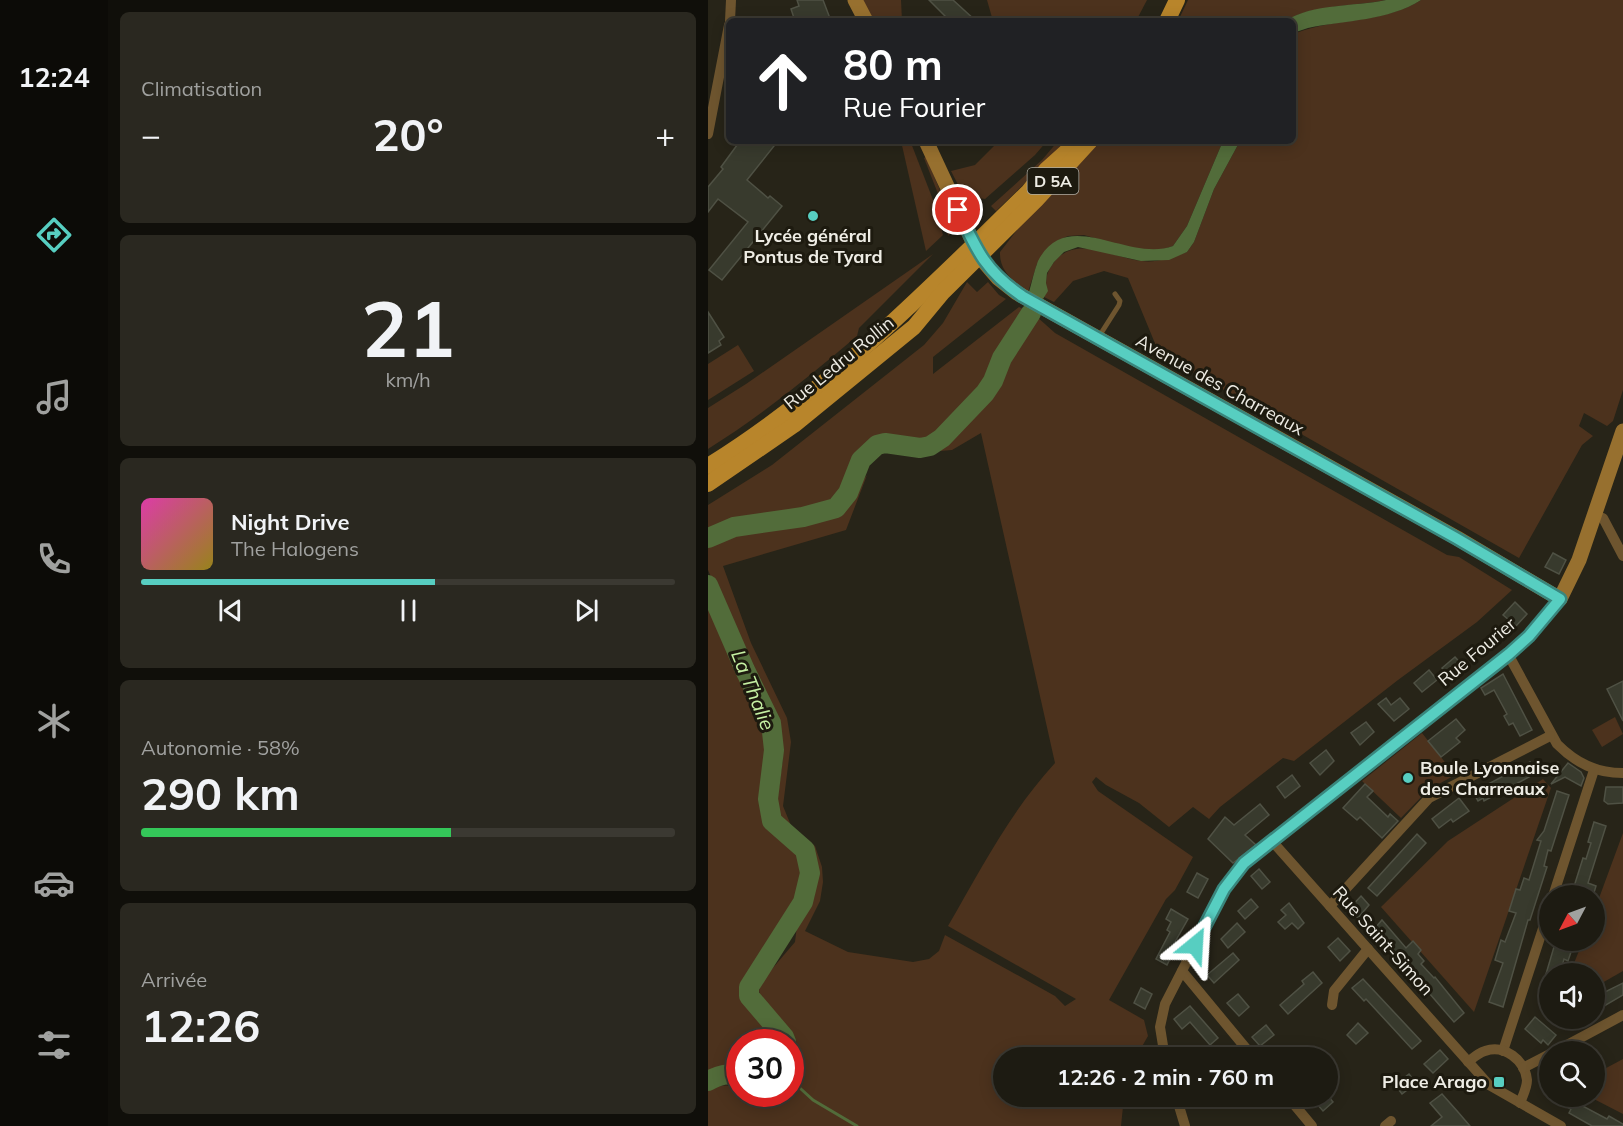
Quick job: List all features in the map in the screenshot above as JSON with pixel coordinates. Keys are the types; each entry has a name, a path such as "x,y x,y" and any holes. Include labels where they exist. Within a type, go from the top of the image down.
{"main road":[{"path":"855,0 864,18"},
{"path":"1169,18 1178,0"},
{"name":"Avenue des Charreaux","path":"927,144 977,250 998,278 1022,296 1456,538 1560,599"},
{"name":"D 5A","path":"977,250 1046,170 1074,144"},
{"name":"D 5A","path":"977,250 1036,200 1087,144"},
{"name":"Rue Ledru Rollin","path":"708,466 748,440 820,385 977,250"},
{"name":"Rue Ledru Rollin","path":"708,484 794,424 905,335 944,292 977,250"},
{"name":"Rue Fourier","path":"1560,599 1579,560 1623,431"}],"street":[{"path":"729,18 731,0"},
{"path":"708,134 726,39"},
{"path":"1595,516 1603,518 1623,556"},
{"name":"Rue Fourier","path":"1162,1047 1160,1039 1161,1016 1165,1004 1233,876 1244,863 1509,654 1529,636 1560,599"},
{"path":"1509,654 1550,736 1568,755 1594,770 1623,773"},
{"path":"1330,906 1429,798 1550,736"},
{"path":"1557,885 1594,770"},
{"name":"Rue Saint-Simon","path":"1272,841 1489,1085 1562,1126"},
{"path":"1503,1051 1539,941"},
{"path":"1332,1005 1334,991 1368,949"},
{"path":"1182,971 1245,1047"},
{"path":"1575,1041 1623,1015"},
{"path":"1468,1062 1486,1050 1511,1054 1523,1068 1527,1087 1520,1103"},
{"path":"1523,1068 1539,1060"},
{"path":"1179,1107 1185,1126"},
{"path":"1296,1107 1312,1126"}],"lane":[{"path":"1097,339 1119,305 1120,301 1115,294"}],"shaded area":[{"path":"862,0 901,0 902,18 871,18"},
{"path":"987,0 1147,0 1138,18 992,18"},
{"path":"1188,0 1386,0 1321,9 1292,18 1179,18"},
{"path":"1421,0 1623,0 1623,390 1613,421 1607,426 1584,413 1579,426 1593,436 1582,445 1519,558 1159,353 1128,278 1104,271 1073,281 1054,302 1044,297 1047,291 1046,277 1050,268 1061,255 1071,250 1094,249 1130,259 1148,261 1165,259 1187,252 1194,242 1214,189 1238,144 1296,144 1296,33 1328,24 1375,17 1406,8"},
{"path":"1421,0 1381,16 1296,32 1296,18 1290,18 1321,8 1373,2"},
{"path":"902,144 911,144 935,205 943,235 926,251"},
{"path":"996,144 1044,144 985,199 979,198 970,208 951,171 975,165"},
{"path":"1055,144 1066,144 996,211 991,206 1042,160"},
{"path":"1096,144 1222,144 1187,226 1173,246 1161,250 1144,250 1084,235 1068,236 1059,240 1037,264 1028,292 1013,280 1000,259 1000,252 1017,230"},
{"path":"1222,144 1238,144 1214,189 1194,242 1187,252 1169,260 1141,261 1078,247 1064,252 1054,262 1047,273 1048,291 1043,299 1029,292 1038,261 1050,245 1065,237 1082,236 1137,248 1155,249 1173,246 1187,226"},
{"path":"926,157 956,228 948,236 942,204 924,158"},
{"path":"933,254 859,328 857,336 785,395 708,449 708,408"},
{"path":"967,282 977,292 988,282 999,295 1006,299 933,357 933,374 1019,307 1025,310 1001,348 989,378 976,394 924,442 883,438 871,442 852,469 845,490 830,506 809,511 738,519 708,532 708,505 772,465 924,345 943,323"},
{"path":"1036,316 1055,333 1447,555 1459,557 1512,590 1477,622 1294,761 1283,758 1220,807 1209,819 1193,807 1169,827 1139,803 1096,777 1092,782 1098,791 1193,857 1175,890 1166,899 1109,1000 1144,1020 1148,1036 1142,1047 993,1047 993,1107 1123,1107 1121,1126 708,1126 708,1089 712,1087 726,1086 726,1107 804,1107 804,1029 783,1029 770,1013 759,991 761,982 795,942 797,926 814,898 817,874 808,848 782,823 778,814 777,802 783,758 782,740 777,721 753,675 708,570 708,548 747,530 826,519 840,512 867,475 846,530 723,566 751,643 787,718 791,742 783,806 792,828 815,846 822,867 823,882 820,901 805,931 848,952 913,962 929,959 939,951 945,935 1055,996 1065,1006 1076,999 948,926 1010,821 1055,763 981,433 952,450 940,451 992,397 1004,366"},
{"path":"738,345 754,371 708,400 708,364"},
{"path":"708,598 739,670 765,722 770,747 762,793 766,821 777,834 798,851 803,872 798,899 744,984 746,1001 766,1029 726,1029 726,1071 708,1073"},
{"path":"1615,717 1623,734 1602,747 1592,730"},
{"name":"Boule Lyonnaise des Charreaux","path":"1422,733 1455,775 1428,790 1401,818 1362,781"},
{"path":"1543,779 1551,788 1474,1012 1381,907 1448,841"},
{"path":"1623,833 1623,971 1605,981 1605,963 1574,963 1579,951 1605,951 1604,885"},
{"path":"1623,1059 1623,1114 1605,1105 1605,1069"}],"building":[{"path":"797,0 823,0 830,18 794,18 791,9 799,6"},
{"path":"929,0 953,0 973,18 947,18"},
{"path":"738,144 776,144 747,180 768,198 770,196 782,206 722,280 709,270 748,222 718,199 708,212 708,187 723,169 721,167"},
{"path":"708,312 724,337 719,341 721,345 708,353"},
{"path":"1553,553 1566,560 1559,574 1545,567"},
{"path":"1515,602 1527,614 1516,626 1503,615"},
{"path":"1455,657 1464,667 1450,678 1442,668"},
{"path":"1429,670 1437,680 1422,692 1414,683"},
{"path":"1503,674 1532,730 1520,736 1513,723 1509,725 1504,716 1507,714 1494,690 1485,695 1481,688"},
{"path":"1623,681 1623,721 1607,689"},
{"path":"1386,698 1391,705 1400,698 1409,709 1394,721 1378,704"},
{"path":"1456,719 1465,730 1456,738 1460,742 1441,757 1428,741"},
{"path":"1366,722 1374,732 1360,745 1351,733"},
{"path":"1326,750 1334,761 1320,775 1310,763"},
{"path":"1540,760 1544,769 1484,801 1483,798 1478,801 1473,792 1530,762 1532,764"},
{"path":"1568,763 1581,772 1584,778 1581,786 1565,777 1551,784"},
{"path":"1292,775 1300,786 1285,798 1277,787"},
{"path":"1365,784 1373,791 1367,797 1388,817 1390,814 1398,821 1382,838 1360,817 1357,820 1343,808"},
{"path":"1606,787 1623,787 1623,803 1608,804 1604,801"},
{"path":"1557,791 1569,795 1551,851 1548,850 1544,866 1547,867 1541,885 1539,885 1530,920 1528,920 1503,1007 1489,1002 1503,963 1495,960 1501,940 1505,942 1516,913 1509,911 1516,889 1520,890 1524,878 1529,880 1541,841 1537,840 1544,831"},
{"path":"1459,798 1469,811 1453,822 1451,819 1439,828 1432,819"},
{"path":"1260,804 1269,815 1245,835 1256,845 1233,863 1208,839 1225,817 1234,825"},
{"path":"1594,822 1606,826 1588,883 1593,885 1574,885 1583,858 1586,859 1591,843 1588,842"},
{"path":"1417,834 1426,843 1377,896 1368,888"},
{"path":"1259,869 1270,882 1262,889 1251,876"},
{"path":"1197,873 1208,879 1198,898 1187,892"},
{"path":"1361,896 1369,905 1358,918 1349,909"},
{"path":"1251,899 1258,907 1245,919 1238,911"},
{"path":"1289,903 1304,923 1298,929 1292,923 1285,929 1278,922 1286,915 1281,910"},
{"path":"1171,909 1188,919 1171,949 1174,951 1167,965 1156,959 1170,932 1167,930 1171,922 1166,919"},
{"path":"1382,920 1406,948 1413,941 1421,950 1418,954 1424,961 1421,964 1435,977 1464,1013 1454,1022 1386,943 1389,940 1376,927"},
{"path":"1237,923 1245,932 1228,948 1221,939"},
{"path":"1338,938 1350,951 1340,961 1328,947"},
{"path":"1553,951 1571,951 1568,961 1564,959 1563,963 1549,963"},
{"path":"1233,953 1239,960 1214,983 1207,975"},
{"path":"1313,972 1322,983 1288,1014 1280,1005 1304,984 1302,981"},
{"path":"1363,979 1421,1041 1412,1049 1366,999 1364,1001 1352,988"},
{"path":"1623,983 1623,995 1605,1006 1605,992"},
{"path":"1141,988 1152,994 1145,1009 1134,1003"},
{"path":"1238,994 1249,1007 1239,1016 1227,1003"},
{"path":"1190,1006 1218,1038 1210,1045 1190,1022 1182,1029 1174,1019"},
{"path":"1535,1017 1539,1020 1539,1029 1549,1029 1556,1035 1551,1041 1539,1041 1525,1029"},
{"path":"1358,1023 1368,1033 1356,1044 1347,1035"},
{"path":"1266,1025 1274,1035 1260,1046 1252,1037"},
{"path":"1440,1050 1448,1059 1433,1073 1424,1064"},
{"path":"1409,1074 1416,1083 1402,1094 1395,1085"},
{"path":"1442,1094 1470,1126 1431,1126 1442,1117 1430,1103"},
{"path":"1567,1107 1584,1107 1607,1119 1609,1116 1623,1126 1592,1126 1569,1113 1571,1109"}],"waterway":[{"name":"La Thalie","path":"708,538 734,527 803,517 836,508 848,493 861,460 877,445 885,443 920,448 930,446 942,438 985,393 993,381 1002,358 1031,313"},
{"name":"La Thalie","path":"708,585 771,723 774,750 768,799 772,821 805,850 810,873 803,902 749,987 749,996 777,1029"},
{"name":"La Thalie","path":"708,1081 726,1075"},
{"path":"804,1092 813,1100 857,1126"}],"place":[{"name":"Lycée général Pontus de Tyard","path":"813,216"},
{"name":"Boule Lyonnaise des Charreaux","path":"1408,778"},
{"name":"Place Arago","path":"1499,1082"}],"route":[{"path":"958,210 986,265 998,278 1022,296 1456,538 1560,599 1529,636 1509,654 1244,863 1224,889 1195,945"}]}
